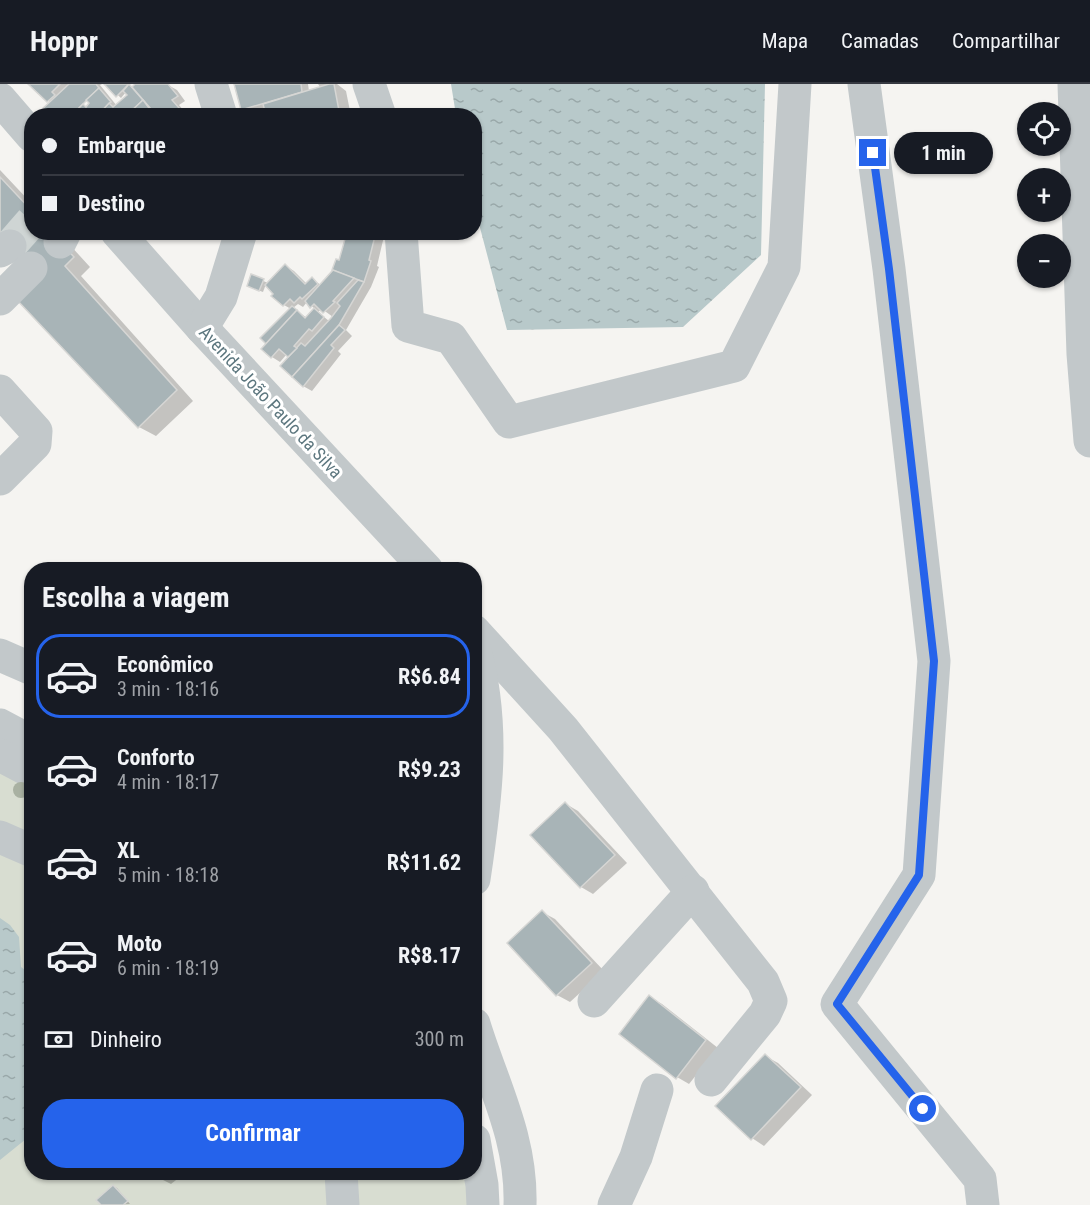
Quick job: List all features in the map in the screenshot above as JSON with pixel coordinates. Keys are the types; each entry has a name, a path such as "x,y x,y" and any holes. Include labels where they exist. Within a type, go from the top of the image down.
{"street":[{"path":"211,84 218,108"},
{"path":"369,84 377,108"},
{"path":"402,240 408,326 451,338 509,423 734,366 784,267 795,84"},
{"path":"864,84 890,281 934,661 919,875 837,1004 980,1179 983,1205"},
{"path":"1074,84 1083,354 1090,441"},
{"path":"0,99 24,127"},
{"name":"Avenida João Paulo da Silva","path":"124,240 202,328 420,562"},
{"path":"202,328 220,297 238,240"},
{"path":"0,299 13,255"},
{"path":"0,391 36,430 35,444 0,479"},
{"path":"482,640 563,729 763,982 771,1001 765,1014 711,1080"},
{"path":"0,655 24,666"},
{"path":"482,685 488,740 482,827"},
{"path":"0,725 24,738"},
{"path":"0,755 24,768"},
{"path":"0,837 24,848"},
{"path":"594,1001 693,891"},
{"path":"482,1047 512,1132 518,1164 520,1205"},
{"path":"614,1205 636,1156 657,1090"},
{"path":"341,1180 343,1205"},
{"path":"481,1180 483,1205"}],"shaded area":[{"path":"0,742 24,756 24,1180 482,1180 482,1128 489,1149 497,1205 0,1205"}],"water":[{"path":"451,84 765,84 761,255 683,327 507,330 482,235 482,108 455,108"},
{"path":"0,918 10,925 19,937 21,967 24,969 24,1141 0,1160"}],"building":[{"path":"28,84 60,84 52,92 55,95 47,102"},
{"path":"69,84 96,84 99,88 79,108 43,108"},
{"path":"104,84 129,84 116,97"},
{"path":"129,84 143,100 134,108 104,108 109,103 113,107 127,95 123,91"},
{"path":"135,84 168,84 178,96 172,100 179,108 150,108 132,87"},
{"path":"234,84 301,84 302,92 248,108 240,108"},
{"path":"334,84 338,108 264,108 263,104"},
{"path":"99,88 111,102 104,108 79,108 83,104 86,107 89,103 86,100"},
{"path":"143,100 149,108 134,108"},
{"path":"0,177 24,202 24,240 58,240 74,257 65,266 177,390 138,428 16,299 38,276 0,236"},
{"path":"345,240 374,240 369,260 371,261 364,282 332,270 336,259 339,260"},
{"path":"285,264 305,284 312,277 318,284 302,299 300,297 294,303 290,299 283,306 271,296 273,294 265,285"},
{"path":"333,270 354,278 323,313 314,304 310,308 305,301"},
{"path":"251,274 264,279 259,291 247,286"},
{"path":"358,280 364,282 339,325 292,377 280,366 301,343 305,346 331,318 340,306 337,303"},
{"path":"292,306 297,310 266,344 260,338"},
{"path":"314,308 324,317 312,331 309,329 294,346 297,348 288,357 279,349 271,358 261,349 297,310 305,318"},
{"path":"339,325 345,330 331,345 334,348 303,387 292,377"},
{"path":"565,802 615,855 580,888 530,835"},
{"path":"542,910 592,963 556,996 507,943"},
{"path":"649,995 706,1040 676,1079 619,1034"},
{"path":"765,1054 801,1087 751,1140 715,1106"},
{"path":"113,1185 128,1201 123,1205 101,1205 96,1200"}],"tunnel":[{"path":"10,246 24,230"}],"route":[{"path":"873,153 889,269 934,661 919,875 837,1004 923,1109"}]}
